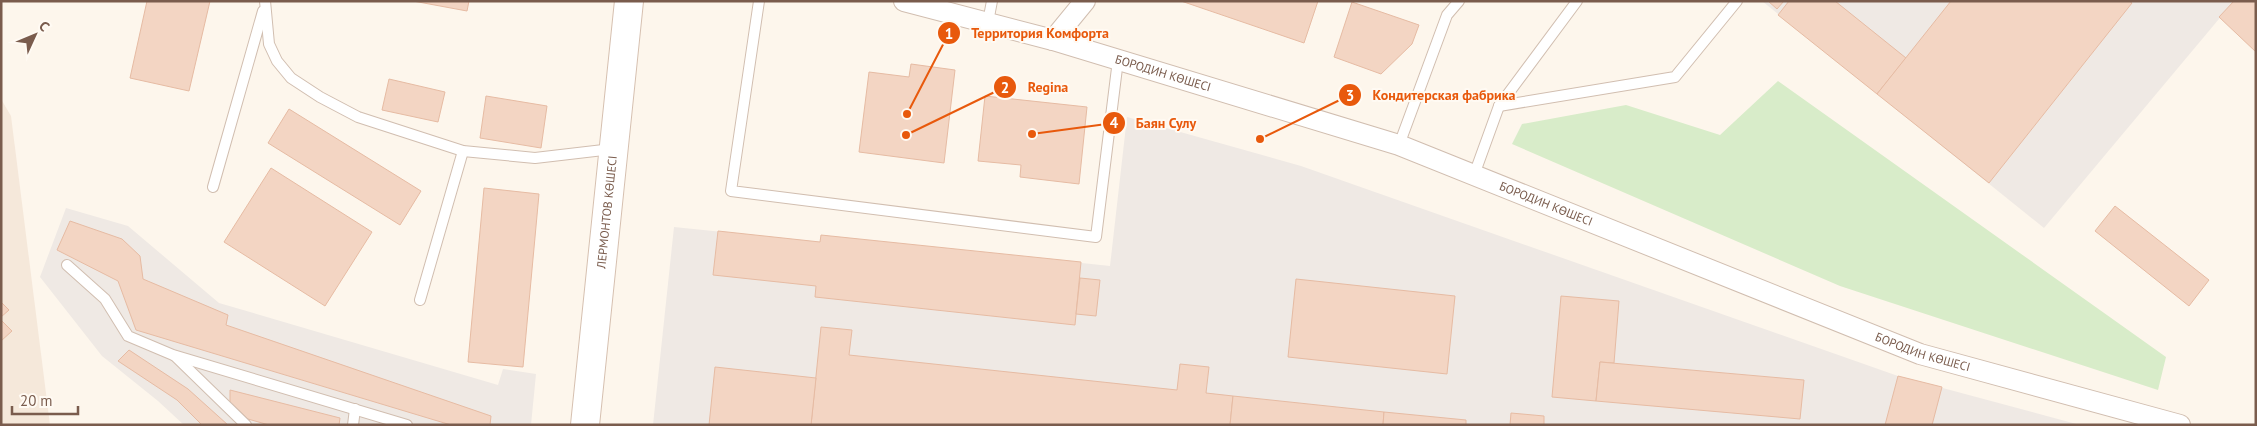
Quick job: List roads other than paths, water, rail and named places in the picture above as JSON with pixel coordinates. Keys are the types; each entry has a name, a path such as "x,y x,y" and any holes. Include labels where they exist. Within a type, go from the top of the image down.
{"street":[{"name":"ЛЕРМОНТОВ КӨШЕСІ","path":"585,425 629,1"},
{"name":"БОРОДИН КӨШЕСІ","path":"904,1 1053,40 1399,145 1920,354 2180,425"},
{"path":"1053,40 1085,1"}],"lane":[{"path":"759,1 731,191 1096,237 1118,60"},
{"path":"988,22 992,1"},
{"path":"1399,145 1447,15 1459,1"},
{"path":"1474,175 1499,106 1577,1"},
{"path":"1499,106 1674,77 1737,1"},
{"path":"265,3 269,44 277,61 291,78 320,97 358,117 463,151 535,158 614,149"},
{"path":"213,186 265,3"},
{"path":"420,300 463,151"},
{"path":"67,265 106,299 128,336 173,355 407,425"},
{"path":"173,355 246,425"},
{"path":"353,425 354,409"}],"place":[{"name":"Территория Комфорта","path":"907,114"},
{"name":"Баян Сулу","path":"1032,134"},
{"name":"Regina","path":"906,135"},
{"name":"Кондитерская фабрика","path":"1260,139"}]}
